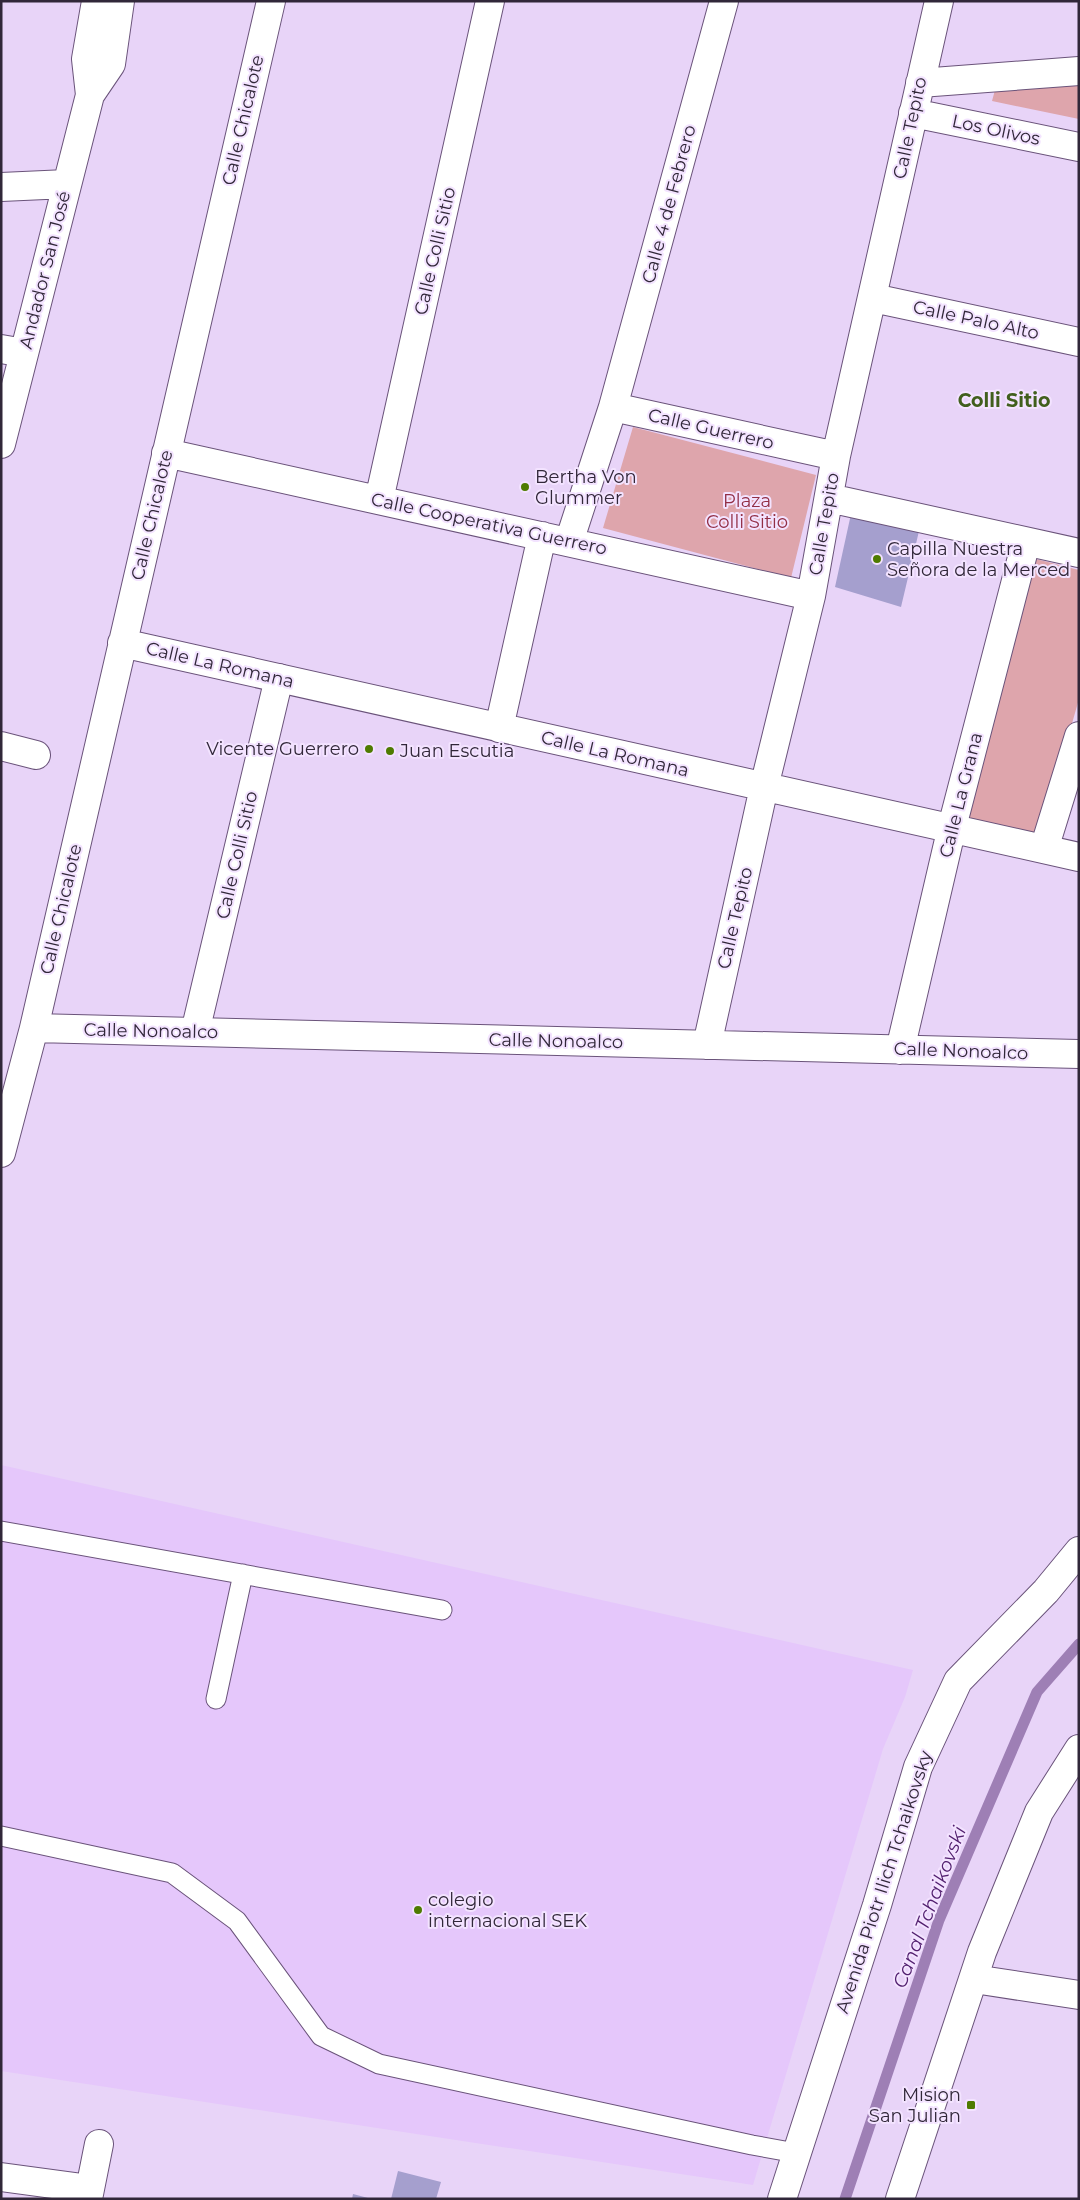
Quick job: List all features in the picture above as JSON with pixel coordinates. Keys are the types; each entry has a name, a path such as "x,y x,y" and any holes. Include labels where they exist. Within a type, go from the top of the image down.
{"street":[{"name":"Andador San José","path":"90,96 86,59 96,1"},
{"name":"Andador San José","path":"1,444 13,351 67,184 90,96 110,64 120,1"},
{"name":"Calle Chicalote","path":"1,1153 34,1028 271,1"},
{"name":"Calle Colli Sitio","path":"379,500 490,1"},
{"name":"Calle 4 de Febrero","path":"614,407 724,1"},
{"name":"Calle Tepito","path":"707,1045 764,787 811,596 836,456 873,298 938,1"},
{"path":"920,83 1079,71"},
{"name":"Los Olivos","path":"914,114 1079,148"},
{"path":"1,188 67,184"},
{"name":"Calle Palo Alto","path":"873,298 1079,342"},
{"path":"569,542 614,407"},
{"name":"Calle Guerrero","path":"614,407 836,456"},
{"name":"Calle Cooperativa Guerrero","path":"166,453 811,596"},
{"path":"829,498 1079,553"},
{"path":"499,728 542,536"},
{"name":"Calle La Grana","path":"900,1050 952,827 1026,542"},
{"name":"Calle La Romana","path":"122,643 764,787 952,827 1079,857"},
{"name":"Calle Colli Sitio","path":"195,1032 279,678"},
{"path":"1044,849 1079,736"},
{"path":"1,746 36,755"},
{"name":"Calle Nonoalco","path":"34,1028 1079,1054"},
{"name":"Avenida Piotr Ilich Tchaikovsky","path":"782,2199 877,1905 918,1766 958,1681 1046,1591 1079,1551"},
{"path":"900,2199 982,1952 1039,1812 1079,1749"},
{"path":"974,1979 1079,1995"},
{"path":"1,2177 89,2194 99,2144"}],"lane":[{"path":"1,1530 442,1610"},
{"path":"216,1699 243,1574"},
{"path":"1,1836 172,1873 237,1921 321,2036 379,2064 796,2153"}],"shaded area":[{"name":"colegio internacional SEK","path":"1,1465 913,1670 905,1697 883,1749 753,2185 1,2071"}],"green space":[{"path":"1079,82 1079,119 992,101 995,90"},
{"name":"Plaza Colli Sitio","path":"633,427 816,475 791,578 603,528"},
{"path":"1036,559 1079,570 1079,699 1040,835 966,817"}],"building":[{"name":"Capilla Nuestra Señora de la Merced","path":"851,514 919,531 901,607 835,587"},
{"path":"398,2171 441,2182 436,2199 391,2199"},
{"path":"353,2194 368,2198 368,2199 352,2199"}],"waterway":[{"name":"Canal Tchaikovski","path":"845,2199 939,1920 1037,1692 1079,1644"}],"place":[{"name":"Bertha Von Glummer","path":"525,487"},
{"name":"Capilla Nuestra Señora de la Merced","path":"877,559"},
{"name":"Vicente Guerrero","path":"369,749"},
{"name":"Juan Escutia","path":"390,751"},
{"name":"colegio internacional SEK","path":"418,1910"},
{"name":"Mision San Julian","path":"971,2105"}],"district":[{"name":"Colli Sitio","path":"1004,400"}]}
